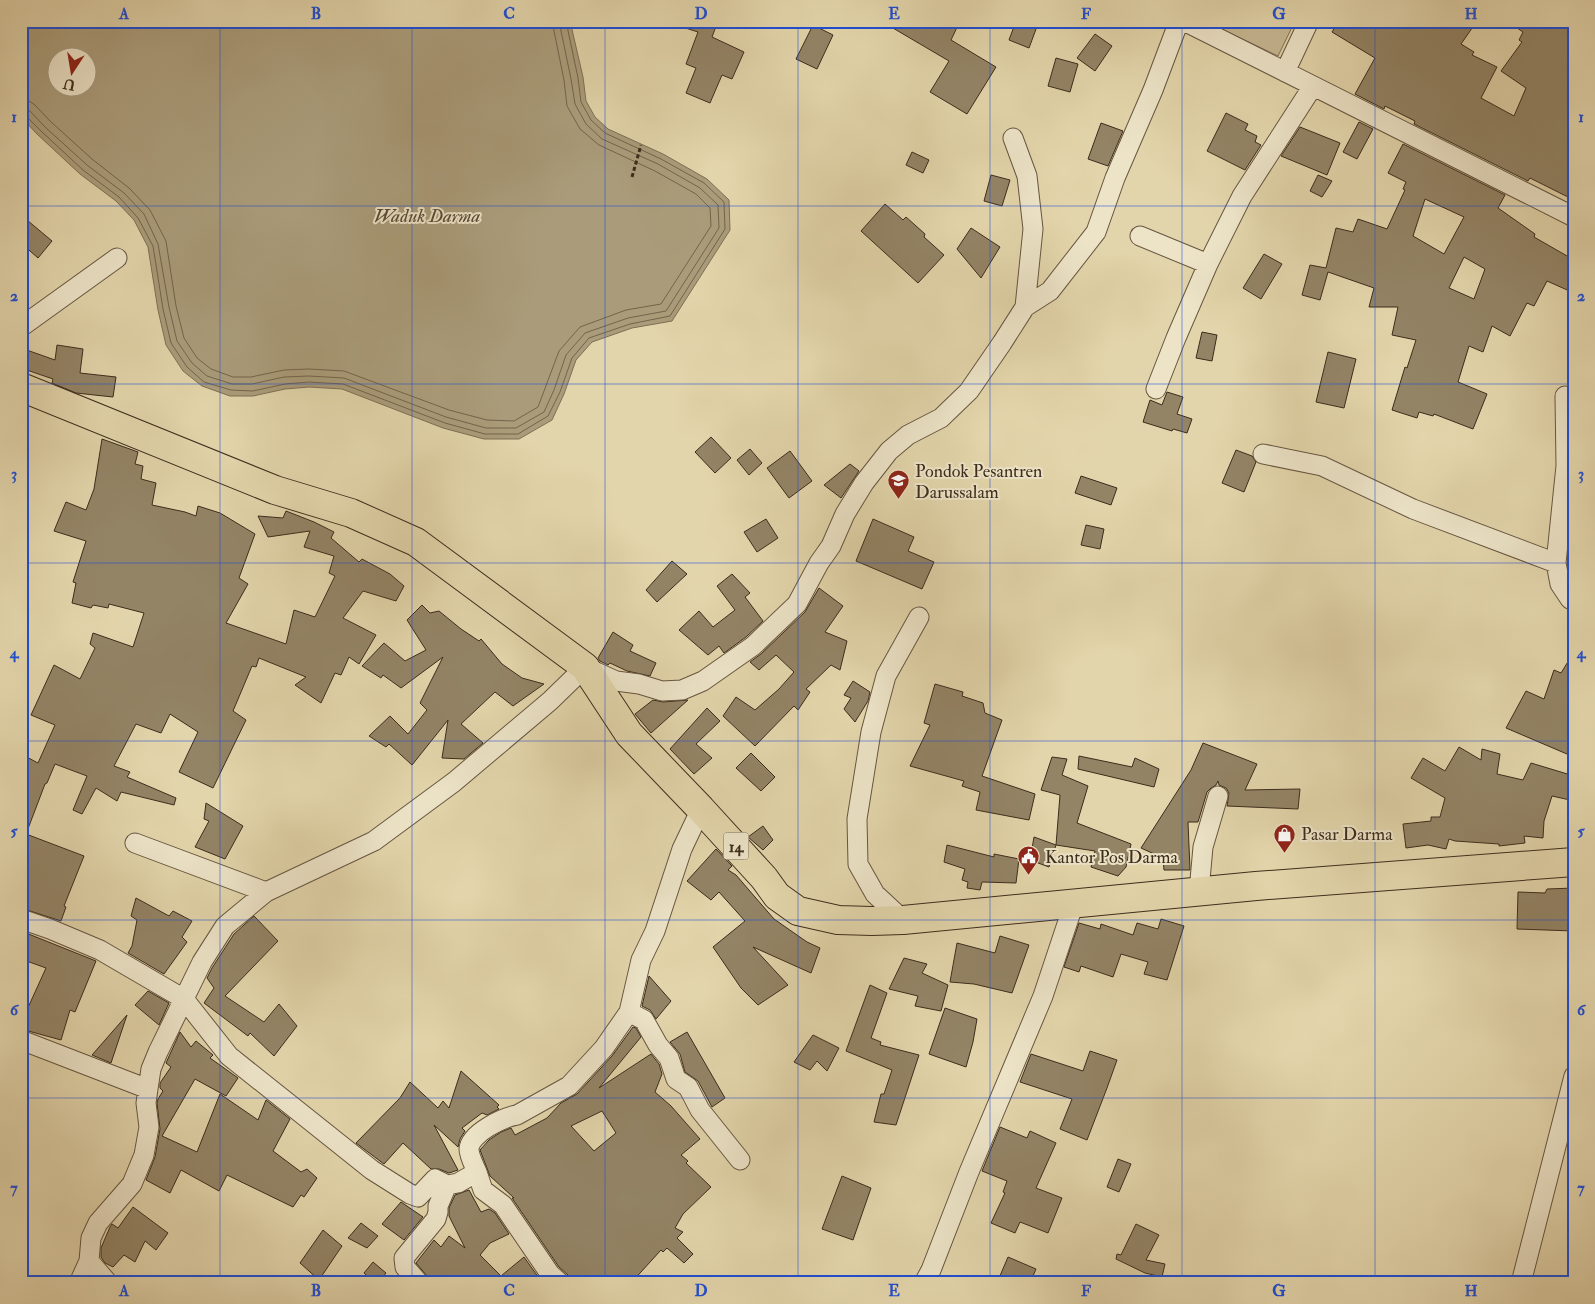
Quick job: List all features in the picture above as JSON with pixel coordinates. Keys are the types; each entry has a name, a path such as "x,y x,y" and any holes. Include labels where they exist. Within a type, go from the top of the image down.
{"highway":[{"name":"14","path":"21,387 275,490 351,513 416,542 586,667 629,734 701,809 778,896 798,911 838,920 903,920 1199,891 1574,862"}],"street":[{"path":"79,1283 89,1261 91,1238 98,1223 132,1184 144,1155 149,1127 146,1103 151,1070 158,1052 202,962 225,926 266,892 374,841 454,782 550,701 586,667 616,681 639,684 662,691 682,690 703,681 753,646 797,604 819,563 831,546 845,514 864,483 884,457 908,435 942,418 969,391 1025,307 1050,291 1096,232 1114,178 1180,21"},
{"path":"1184,21 1574,217"},
{"path":"1285,72 1309,21"},
{"path":"1156,389 1208,264 1242,196 1313,86"},
{"path":"1013,138 1027,176 1033,229 1025,307"},
{"path":"1140,236 1208,264"},
{"path":"21,327 117,258"},
{"path":"1565,396 1566,466 1556,563 1560,584 1570,599 1574,601"},
{"path":"1264,454 1322,466 1413,510 1556,563"},
{"path":"903,920 875,894 858,864 857,819 871,732 886,676 919,617"},
{"path":"1199,891 1203,847 1218,796"},
{"path":"560,1283 550,1274 503,1205 483,1190 469,1148 472,1140 483,1130 508,1116 517,1115 569,1086 604,1048 629,1012 641,960 655,932 682,849 701,809"},
{"path":"135,843 266,892"},
{"path":"924,1283 1043,996 1074,903"},
{"path":"21,919 100,950 184,999 229,1056 372,1170 410,1194 418,1197 435,1179 447,1185 458,1182 477,1172"},
{"path":"629,1012 644,1020 658,1045 669,1058 676,1079 688,1087 700,1110 740,1160"},
{"path":"21,1040 148,1089"},
{"path":"1521,1283 1574,1076"},
{"path":"419,1283 405,1267 404,1258 436,1219 438,1206 447,1185"},
{"path":"89,1261 108,1283"}],"path":[{"path":"632,177 641,145"}],"shaded area":[{"path":"1205,21 1295,21 1278,56"}],"water":[{"name":"Waduk Darma","path":"21,21 570,21 583,77 586,101 595,117 608,129 663,154 707,179 729,200 730,230 672,321 632,328 592,342 576,360 552,420 519,439 484,439 443,428 342,389 309,387 285,389 253,396 230,396 202,386 183,371 166,345 158,310 148,247 134,220 116,201 80,174 21,117"}],"building":[{"path":"673,21 718,21 712,37 744,52 732,79 722,75 710,103 686,93 696,68 686,64 698,32 673,24"},
{"path":"881,21 960,21 951,40 996,67 967,114 930,92 949,61"},
{"path":"1016,21 1039,21 1029,48 1009,40"},
{"path":"1339,21 1477,21 1461,44 1474,52 1472,55 1497,67 1481,98 1514,116 1526,88 1501,71 1522,42 1519,40 1523,32 1507,21 1574,21 1574,200 1530,178 1528,181 1414,124 1415,121 1385,106 1384,109 1355,94 1375,58 1332,32"},
{"path":"813,25 833,35 817,69 796,59"},
{"path":"1095,34 1112,46 1095,71 1077,58"},
{"path":"1056,58 1078,64 1070,92 1048,86"},
{"path":"1226,113 1248,124 1245,130 1257,136 1255,142 1261,145 1245,170 1207,151"},
{"path":"1359,122 1373,129 1357,159 1343,152"},
{"path":"1101,123 1123,131 1108,166 1088,159"},
{"path":"1300,127 1340,143 1327,175 1281,156"},
{"path":"1403,144 1505,195 1498,208 1535,234 1534,237 1574,260 1574,293 1547,281 1534,306 1527,303 1510,336 1492,326 1483,352 1469,346 1458,382 1487,394 1473,429 1434,414 1433,416 1419,412 1417,418 1392,410 1405,367 1407,368 1416,340 1392,335 1398,307 1369,307 1374,288 1328,272 1320,300 1302,295 1310,265 1326,268 1336,228 1353,232 1358,219 1387,229 1405,190 1403,189 1406,182 1388,173","holes":["1425,199 1464,217 1444,254 1413,236","1464,257 1485,269 1474,299 1449,288"]},
{"path":"912,152 929,160 923,173 906,165"},
{"path":"991,175 1010,180 1002,206 984,201"},
{"path":"1318,175 1332,181 1322,197 1310,191"},
{"path":"885,204 903,220 906,217 944,255 918,283 861,231"},
{"path":"21,215 52,241 38,258 21,243"},
{"path":"971,228 1000,247 981,278 957,249"},
{"path":"1264,254 1282,264 1261,299 1243,288"},
{"path":"1202,332 1217,335 1212,361 1196,358"},
{"path":"57,345 83,349 80,373 116,377 113,397 76,393 52,383 53,379 21,368 21,348 55,360"},
{"path":"1328,352 1356,359 1344,408 1316,402"},
{"path":"1167,392 1183,397 1177,414 1192,419 1187,433 1173,429 1172,431 1143,422 1150,400 1162,405"},
{"path":"711,437 731,458 715,473 695,452"},
{"path":"102,439 138,452 135,464 143,466 141,479 156,483 152,505 196,516 198,506 220,513 255,534 239,578 248,584 226,623 286,644 294,610 315,617 335,576 329,573 334,556 304,547 310,531 268,537 258,516 283,518 286,511 314,522 334,532 331,538 359,562 362,559 390,574 404,586 396,601 363,591 343,618 376,635 359,664 349,657 341,675 335,673 321,703 295,685 306,677 259,658 256,667 252,666 233,711 246,720 213,788 179,772 198,732 170,714 161,733 136,724 114,766 130,772 127,777 176,798 174,805 121,792 117,801 96,788 82,814 73,810 87,776 55,764 45,784 26,834 84,856 64,906 66,907 61,921 21,908 21,754 38,763 55,725 31,715 54,665 80,679 95,648 90,644 93,633 133,647 144,613 109,604 108,608 93,605 91,608 72,603 76,583 73,582 86,541 54,531 66,502 86,510 94,489"},
{"path":"750,449 762,463 749,475 737,460"},
{"path":"1236,450 1252,456 1256,462 1244,492 1222,483"},
{"path":"790,451 812,481 789,498 767,468"},
{"path":"850,464 859,471 841,498 824,485"},
{"path":"1081,476 1117,488 1111,505 1075,493"},
{"path":"766,519 778,538 757,552 744,532"},
{"path":"873,519 914,537 908,551 934,562 922,589 856,561"},
{"path":"1086,525 1104,529 1100,549 1081,545"},
{"path":"672,561 687,574 657,602 646,590"},
{"path":"732,574 750,593 745,597 763,621 746,637 724,653 719,646 708,655 679,630 699,611 713,627 735,610 717,586"},
{"path":"819,588 843,606 825,632 847,641 840,670 831,665 806,689 810,692 798,710 794,706 755,746 723,716 736,697 755,710 779,689 794,672 776,655 759,670 750,662 805,612"},
{"path":"422,605 430,613 439,611 479,641 481,639 502,664 522,678 544,684 513,706 495,692 461,724 483,743 464,759 442,758 448,720 412,765 389,744 386,747 369,736 390,716 408,734 427,710 420,703 443,657 401,688 383,675 381,678 362,666 384,643 405,661 426,650 407,620"},
{"path":"613,632 633,645 630,651 656,663 650,676 627,671 610,663 608,665 600,661 598,658"},
{"path":"1574,652 1574,757 1506,728 1526,691 1544,699 1554,670 1561,673"},
{"path":"853,681 870,692 868,701 855,722 844,709 851,698 844,695"},
{"path":"935,684 963,692 962,696 983,703 985,713 1002,720 982,776 1035,794 1029,820 976,810 980,792 962,786 964,781 910,766 930,725 924,723"},
{"path":"653,700 663,702 688,700 651,733 635,714"},
{"path":"707,708 720,721 696,744 712,758 694,774 670,749"},
{"path":"1203,743 1257,764 1245,790 1300,789 1298,809 1227,806 1229,793 1226,788 1219,785 1218,781 1207,792 1198,822 1188,822 1190,870 1164,870 1163,858 1141,848 1191,770"},
{"path":"1459,747 1481,760 1482,749 1500,754 1497,774 1523,780 1531,763 1574,776 1574,786 1570,800 1552,796 1544,821 1543,838 1524,836 1525,843 1499,846 1499,844 1449,839 1446,849 1428,845 1406,848 1403,824 1431,821 1431,817 1440,817 1445,798 1411,778 1423,758 1445,771"},
{"path":"751,753 775,777 761,791 736,768"},
{"path":"1079,756 1132,767 1135,758 1159,769 1154,787 1078,769"},
{"path":"1052,757 1067,759 1062,775 1088,786 1077,823 1131,844 1126,867 1118,876 1091,867 1095,851 1056,845 1060,795 1041,790"},
{"path":"206,803 243,826 225,859 195,847 209,821 204,819"},
{"path":"763,826 773,840 763,850 748,837"},
{"path":"1034,837 1056,845 1049,867 1030,860"},
{"path":"947,845 994,857 994,854 1019,859 1016,883 982,882 980,890 967,888 968,882 962,880 965,869 944,862"},
{"path":"716,849 732,866 728,870 736,875 774,919 807,942 820,948 811,973 753,947 788,985 758,1005 741,988 713,947 745,921 719,892 711,900 687,881"},
{"path":"1574,888 1574,931 1517,929 1518,892 1545,893 1547,889"},
{"path":"136,898 169,916 173,911 192,921 182,937 187,942 164,974 128,953 132,946 137,920 131,916"},
{"path":"254,916 278,941 225,996 264,1022 279,1004 297,1026 274,1056 250,1033 248,1036 204,1003 214,988 207,978 212,968 234,934"},
{"path":"1161,919 1184,926 1167,980 1144,974 1148,962 1121,954 1113,977 1081,966 1079,972 1064,967 1079,923 1100,929 1101,924 1133,935 1137,923 1158,929"},
{"path":"21,931 96,961 75,1012 70,1010 61,1040 21,1029 21,1010 26,1012 46,968 21,959"},
{"path":"1000,936 1029,945 1012,993 974,984 950,982 957,943 995,953"},
{"path":"904,958 927,964 922,973 948,985 941,1011 915,1006 918,996 889,989"},
{"path":"649,976 671,1001 656,1019 650,1010 642,1006"},
{"path":"870,985 887,993 871,1038 881,1042 880,1045 919,1055 896,1125 874,1122 881,1094 884,1094 892,1070 846,1051"},
{"path":"148,991 169,1003 159,1025 135,1005"},
{"path":"945,1008 977,1019 966,1067 929,1054"},
{"path":"127,1015 111,1063 92,1055"},
{"path":"633,1027 636,1028 641,1037 599,1088 651,1054 659,1064 662,1074 655,1092 671,1106 700,1139 681,1155 688,1161 686,1163 711,1187 683,1214 675,1228 683,1232 677,1238 693,1254 684,1263 667,1248 663,1252 661,1250 631,1283 571,1283 568,1275 559,1267 512,1198 514,1198 490,1176 480,1150 489,1140 501,1132 511,1128 515,1135 547,1118 561,1103 577,1094 612,1056","holes":["602,1111 616,1133 594,1151 571,1126"]},
{"path":"180,1032 191,1047 196,1041 213,1055 210,1058 238,1078 226,1096 195,1079 162,1136 197,1152 220,1094 258,1120 266,1100 290,1119 273,1151 301,1172 307,1169 317,1178 304,1197 301,1195 293,1207 227,1175 219,1191 181,1170 170,1193 146,1180 155,1157 160,1129 157,1103 163,1091 160,1088 160,1083 171,1067 166,1063"},
{"path":"687,1032 725,1098 712,1107 698,1081 685,1072 680,1054 670,1042"},
{"path":"813,1035 839,1048 827,1071 817,1061 810,1070 794,1062"},
{"path":"1090,1051 1117,1060 1087,1140 1060,1129 1072,1099 1020,1082 1031,1054 1083,1071"},
{"path":"461,1071 499,1105 497,1107 499,1109 487,1115 482,1113 462,1128 465,1131 458,1147 434,1125 458,1170 449,1173 439,1169 431,1169 403,1143 384,1164 356,1143 400,1098 410,1082 438,1108 443,1101 449,1108"},
{"path":"1000,1127 1027,1138 1030,1131 1056,1143 1036,1188 1062,1198 1048,1233 1020,1222 1015,1233 991,1223 1005,1193 1003,1192 1007,1181 982,1171"},
{"path":"1118,1159 1131,1164 1119,1192 1107,1187"},
{"path":"842,1176 871,1188 853,1240 822,1229"},
{"path":"469,1190 481,1212 489,1209 495,1213 509,1234 490,1243 480,1255 501,1276 524,1257 541,1281 536,1283 430,1283 427,1276 416,1263 434,1240 441,1247 449,1236 465,1248 449,1216 449,1208 455,1195"},
{"path":"401,1202 423,1217 404,1240 382,1224"},
{"path":"133,1207 168,1233 156,1250 145,1241 135,1262 124,1255 113,1267 105,1263 101,1257 101,1248 112,1224 118,1228"},
{"path":"361,1223 378,1236 367,1248 348,1238"},
{"path":"1136,1224 1159,1235 1146,1260 1165,1264 1162,1277 1145,1273 1116,1259 1117,1254 1121,1255"},
{"path":"323,1230 342,1246 319,1280 300,1263"},
{"path":"1008,1257 1036,1269 1030,1283 997,1283"},
{"path":"373,1262 386,1273 378,1283 375,1283 364,1273"}],"place":[{"name":"Pondok Pesantren Darussalam","path":"899,500"},
{"name":"Pasar Darma","path":"1285,853"},
{"name":"Kantor Pos Darma","path":"1029,876"}]}
